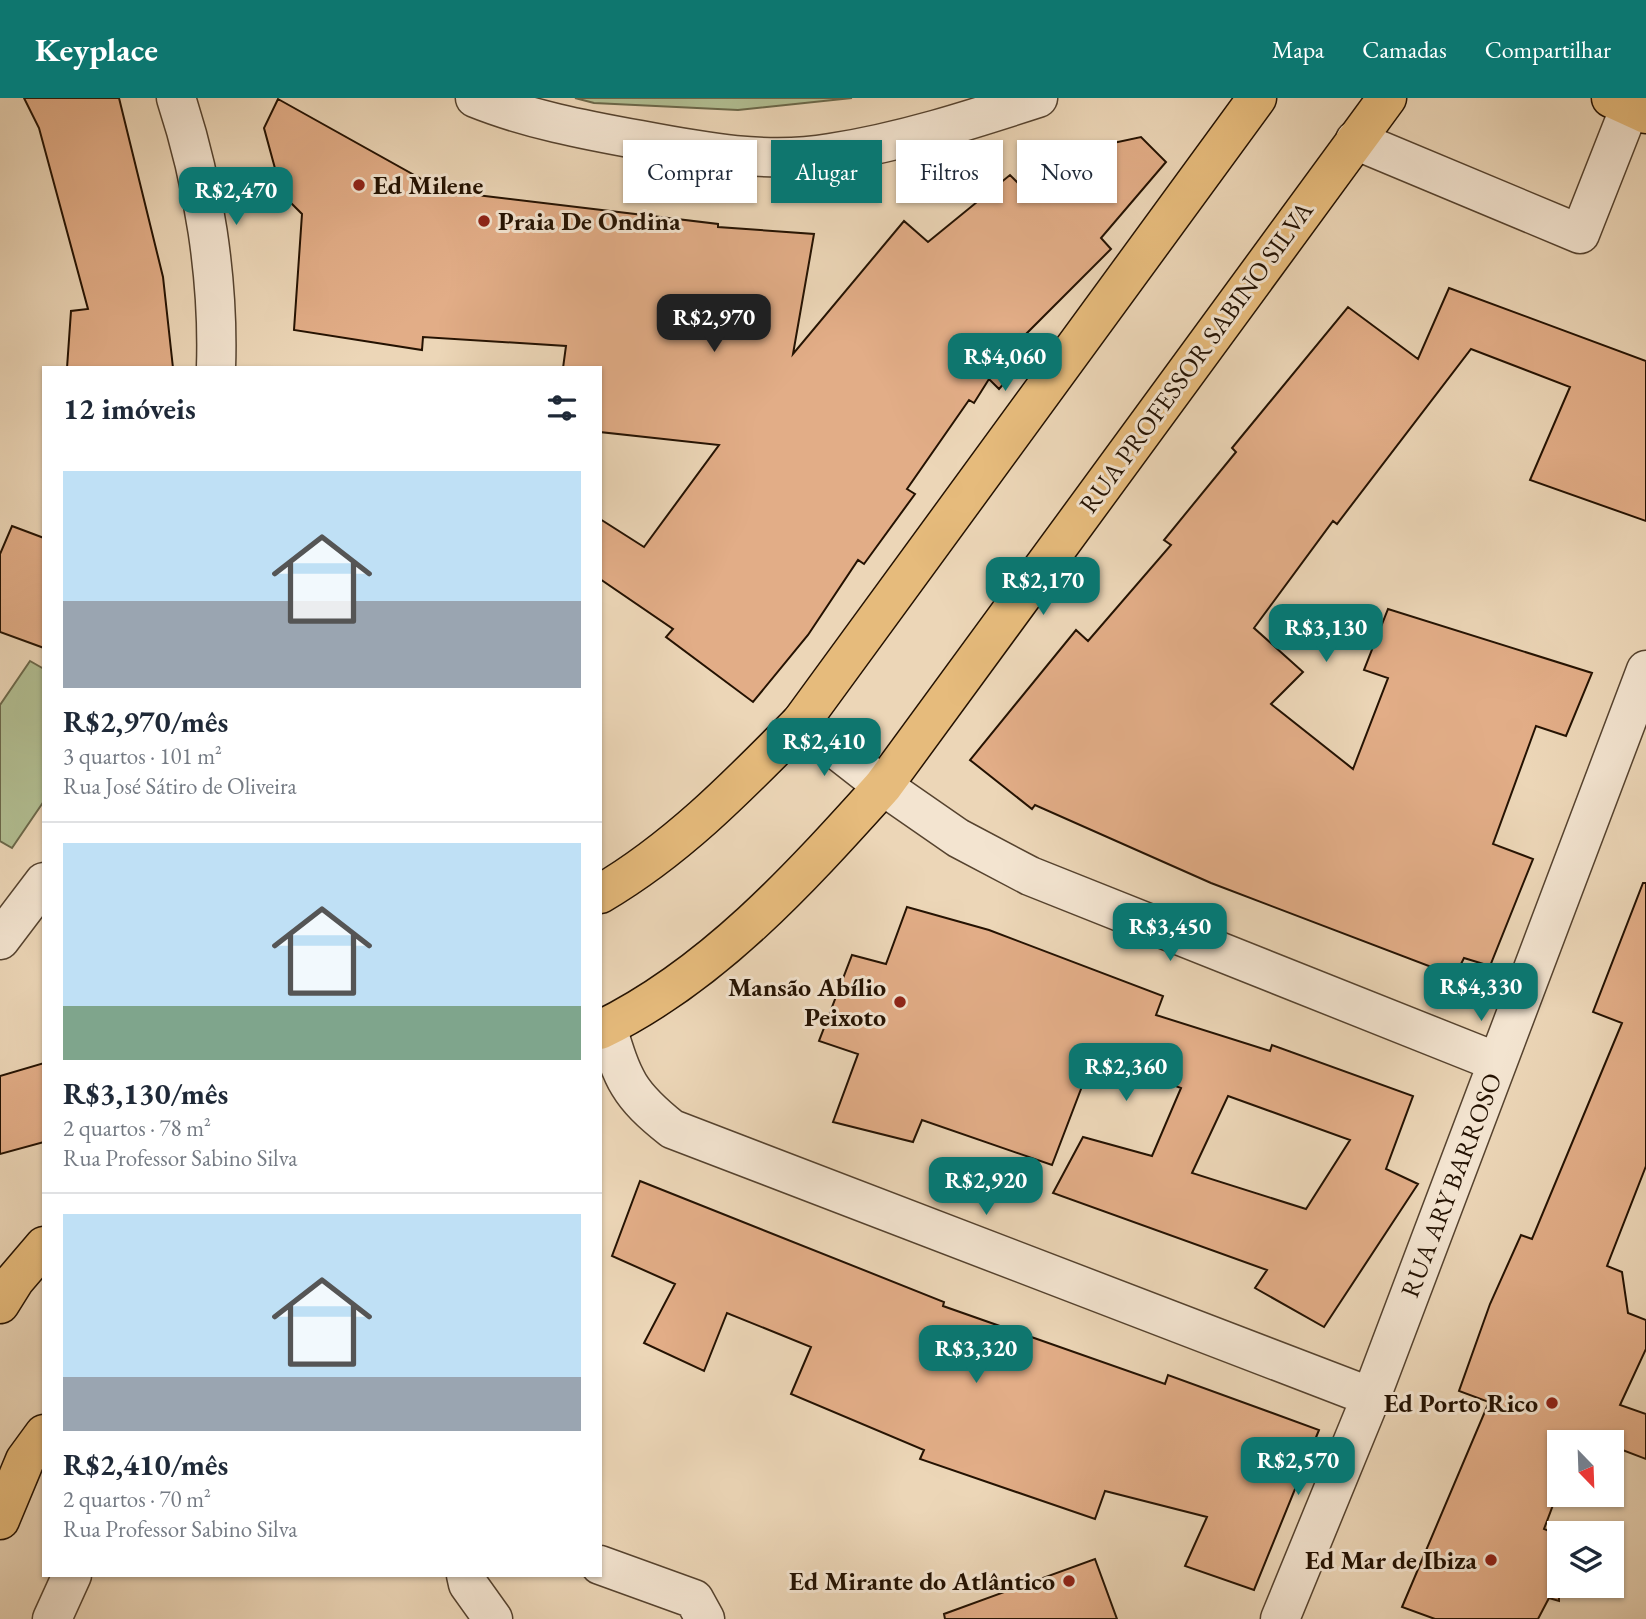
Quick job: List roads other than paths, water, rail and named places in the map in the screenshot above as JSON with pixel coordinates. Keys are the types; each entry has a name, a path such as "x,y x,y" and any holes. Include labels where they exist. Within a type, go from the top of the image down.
{"main road":[{"path":"602,893 623,881 715,808 801,722 1257,98"},
{"name":"RUA PROFESSOR SABINO SILVA","path":"603,1028 665,992 730,943 803,874 883,786 1387,98"},
{"path":"0,1304 15,1280 42,1248"},
{"path":"0,1520 25,1460 42,1437"}],"street":[{"path":"176,98 205,220 218,319 216,366"},
{"path":"475,98 587,131 704,152 766,158 830,153 930,132 1038,98"},
{"path":"1354,140 1580,234 1629,106"},
{"name":"RUA ARY BARROSO","path":"1280,1619 1371,1397 1646,670"},
{"path":"801,722 883,786 958,838 1030,876 1497,1062"},
{"path":"0,940 42,885"},
{"path":"603,1028 623,1079 642,1105 672,1129 1371,1397"},
{"path":"602,1566 694,1599 705,1619"},
{"path":"52,1619 71,1577"},
{"path":"466,1577 486,1613 493,1619"}],"place":[{"name":"Ed Milene","path":"359,185"},
{"name":"Praia De Ondina","path":"484,221"},
{"name":"Mansão Abílio Peixoto","path":"900,1002"},
{"name":"Ed Porto Rico","path":"1552,1403"},
{"name":"Ed Mar de Ibiza","path":"1491,1560"},
{"name":"Ed Mirante do Atlântico","path":"1069,1581"}]}
